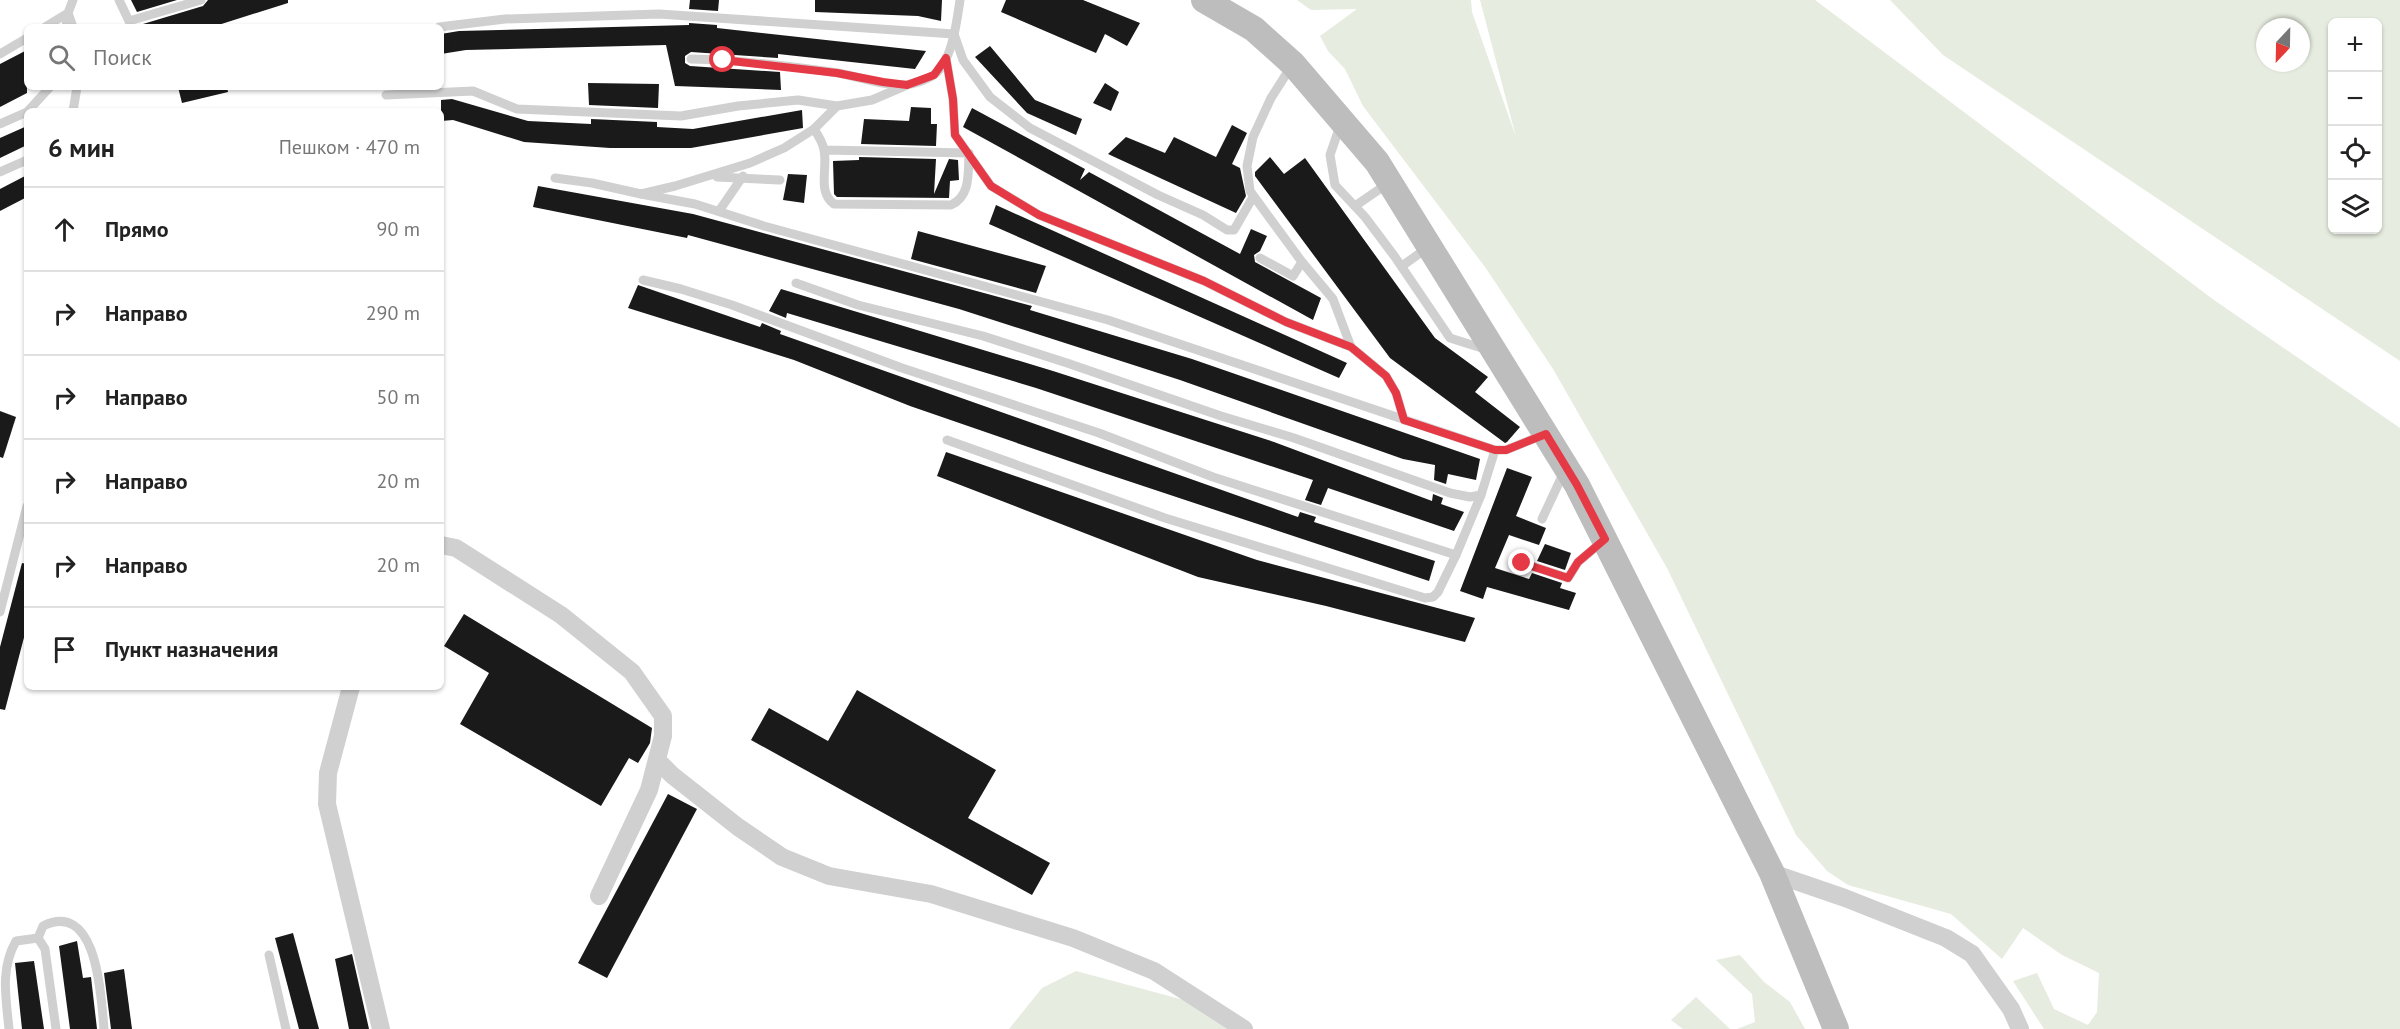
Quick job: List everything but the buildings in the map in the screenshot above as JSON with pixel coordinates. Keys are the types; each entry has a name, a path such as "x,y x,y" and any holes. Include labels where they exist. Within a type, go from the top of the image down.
{"street":[{"path":"1203,0 1254,29 1293,64 1377,162 1567,468 1773,873 1836,1029"},
{"path":"444,546 456,548 561,615 632,672 663,716 663,736 650,790 599,896"},
{"path":"350,690 328,773 327,804 381,1029"},
{"path":"658,761 672,775 738,827 782,856 830,876 931,894 1073,938 1154,971 1244,1029"},
{"path":"1773,873 1845,898 1946,938 1972,954 2011,1009 2020,1029"}],"lane":[{"path":"66,24 73,0"},
{"path":"119,0 129,24 201,0"},
{"path":"386,95 473,91 517,109 681,116 738,105 798,100 837,106 872,100 934,75 946,58 954,34 960,0"},
{"path":"50,24 68,13"},
{"path":"68,13 71,24"},
{"path":"444,26 505,19 659,14 954,34"},
{"path":"954,34 963,60 990,97 1030,128 1158,195 1203,215 1227,230 1234,230 1253,197"},
{"path":"0,54 24,40"},
{"path":"946,58 953,99 955,135 991,186 1039,215 1204,281 1286,322 1351,347 1386,376 1396,393 1404,420"},
{"path":"691,59 723,60 837,73 907,85"},
{"path":"1293,64 1271,98 1252,137 1246,166 1250,191 1302,262 1333,299 1351,347"},
{"path":"31,108 47,90"},
{"path":"74,108 76,90"},
{"path":"641,194 711,176 750,163 784,148 814,129 837,106"},
{"path":"0,124 24,113"},
{"path":"1342,121 1330,155 1335,185 1402,266 1450,338 1494,351"},
{"path":"814,129 824,150 825,191 828,200 834,204 895,206 951,205 959,202 966,192 969,153"},
{"path":"824,150 969,153"},
{"path":"0,172 24,161"},
{"path":"719,211 750,163"},
{"path":"711,176 780,180"},
{"path":"555,178 696,204 764,226 1108,320 1495,450 1506,450 1546,434"},
{"path":"1355,207 1389,182"},
{"path":"1402,266 1429,246"},
{"path":"1260,258 1293,276 1302,262"},
{"path":"643,280 732,305 902,368 1099,433 1213,477 1455,555"},
{"path":"796,283 858,305 983,336 1221,416 1294,438 1450,493 1470,497 1482,495"},
{"path":"946,440 1176,522 1425,598 1433,597 1437,592 1455,555 1482,495 1495,450"},
{"path":"1542,519 1567,468"},
{"path":"0,612 24,518"},
{"path":"1522,563 1568,578 1578,562 1605,539"},
{"path":"38,938 43,926 52,922 67,922 84,934 97,967 104,1029"},
{"path":"9,1029 4,981 8,956 16,941 38,938"},
{"path":"38,938 45,949 56,1029"},
{"path":"269,955 286,1029"}],"shaded area":[{"path":"1297,0 1471,0 1472,12 1516,137 1480,0 1815,0 2214,300 2400,428 2400,1029 2044,1029 2013,981 2037,973 2054,1009 2088,1025 2097,1012 2099,973 2062,955 2023,928 2002,959 1951,914 1848,885 1827,871 1796,835 1667,568 1553,369 1485,267 1363,106 1345,69 1328,51 1320,36 1357,9 1311,10"},
{"path":"1890,0 2400,0 2400,361 1943,55"},
{"path":"1740,955 1764,982 1790,1002 1805,1029 1737,1029 1755,1022 1752,994 1716,960"},
{"path":"1076,971 1210,1007 1244,1029 1009,1029 1042,988"},
{"path":"1696,997 1730,1029 1683,1029 1671,1020"}],"route":[{"path":"723,60 837,73 907,85 934,75 946,58 953,99 955,135 991,186 1039,215 1204,281 1286,322 1351,347 1386,376 1396,393 1404,420 1495,450 1506,450 1546,434 1577,485 1605,539 1578,562 1568,578 1522,563"}]}
